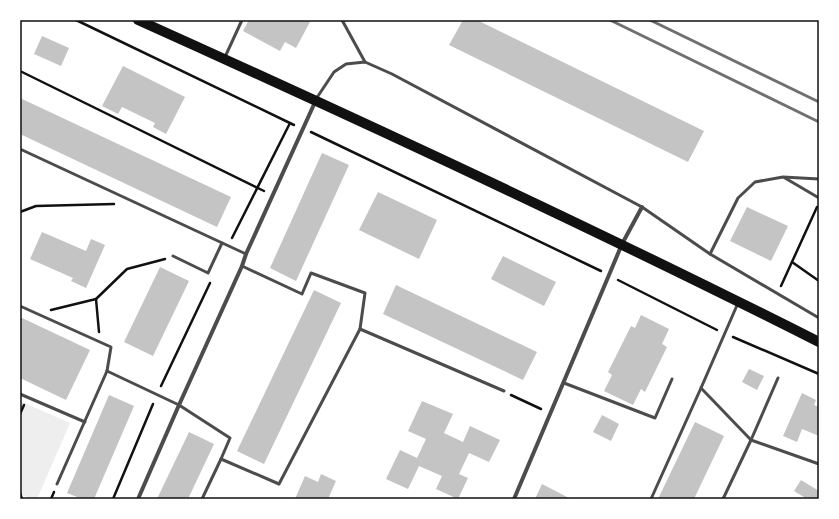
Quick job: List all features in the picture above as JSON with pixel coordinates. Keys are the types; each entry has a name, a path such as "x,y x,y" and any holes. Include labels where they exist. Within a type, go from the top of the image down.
{"main road":[{"path":"138,20 316,100 622,244 819,342"}],"street":[{"path":"138,499 316,100"},
{"path":"514,499 564,383 608,275 622,244 642,207"}],"lane":[{"path":"225,59 242,20"},
{"path":"342,20 365,62"},
{"path":"316,100 334,72 346,64 365,62 399,78 642,207 710,254 819,318"},
{"path":"20,149 246,254"},
{"path":"710,254 738,198 755,182 783,177 819,179"},
{"path":"783,177 819,198"},
{"path":"173,256 208,272 222,243"},
{"path":"221,459 279,484 360,329 365,293 311,272 302,294 242,266"},
{"path":"651,499 739,302"},
{"path":"20,306 111,347 107,371 57,484"},
{"path":"360,329 504,391"},
{"path":"107,371 179,405 230,438 202,499"},
{"path":"723,499 778,378"},
{"path":"564,383 655,418 672,379"},
{"path":"701,385 751,440 819,464"},
{"path":"20,394 84,422"}],"path":[{"path":"76,20 608,275 724,333 819,374"},
{"path":"20,71 274,196"},
{"path":"228,245 290,123"},
{"path":"20,212 36,206 137,203"},
{"path":"777,294 819,204"},
{"path":"37,313 96,299 127,269 173,256"},
{"path":"792,262 819,281"},
{"path":"112,499 157,395 211,281"},
{"path":"96,299 100,342"},
{"path":"504,391 551,413"},
{"path":"20,493 22,499"}],"shaded area":[{"path":"20,401 70,423 37,499 31,499 20,494"}],"building":[{"path":"249,20 311,20 296,48 285,42 280,51 243,31"},
{"path":"463,20 477,20 704,131 688,162 449,45"},
{"path":"42,36 69,48 61,66 34,54"},
{"path":"123,66 185,97 166,134 153,127 155,123 122,107 118,114 102,106"},
{"path":"20,98 231,197 217,227 20,134"},
{"path":"322,153 349,165 296,281 270,268"},
{"path":"378,192 437,220 419,259 359,230"},
{"path":"747,207 788,226 771,261 730,241"},
{"path":"42,232 86,251 91,239 105,245 86,288 71,281 73,278 30,259"},
{"path":"503,256 556,282 544,306 491,279"},
{"path":"160,267 189,281 153,356 124,342"},
{"path":"396,285 537,352 523,380 383,314"},
{"path":"314,290 341,303 264,464 237,451"},
{"path":"641,315 669,329 662,344 667,347 645,392 641,389 633,405 604,391 612,375 608,372 631,326 635,328"},
{"path":"20,317 90,350 66,400 20,378"},
{"path":"749,369 764,376 757,390 742,382"},
{"path":"802,393 816,400 814,405 819,407 819,436 802,429 797,442 783,436"},
{"path":"109,395 134,406 94,499 82,499 67,493"},
{"path":"422,401 453,414 444,433 463,442 470,426 500,440 489,462 469,453 459,474 468,478 458,499 436,489 442,476 419,466 408,489 386,479 400,450 417,458 426,439 408,431"},
{"path":"602,415 619,424 611,441 593,432"},
{"path":"695,422 724,436 694,499 658,499"},
{"path":"189,432 214,444 188,499 157,499"},
{"path":"321,474 336,481 328,499 295,499 305,476 318,482"},
{"path":"801,480 819,491 819,499 807,499 794,491"},
{"path":"542,484 571,499 535,499"}],"railway":[{"path":"610,20 819,122"},
{"path":"650,20 819,102"}]}
